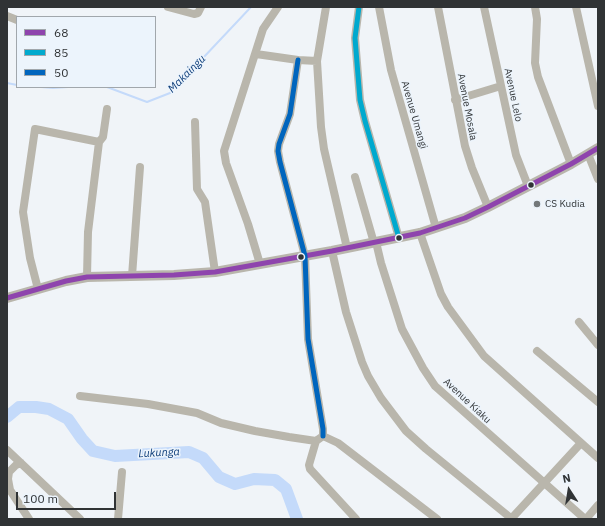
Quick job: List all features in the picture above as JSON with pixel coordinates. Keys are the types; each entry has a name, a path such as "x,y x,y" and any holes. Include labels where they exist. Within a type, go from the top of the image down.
{"street":[{"path":"168,7 194,14 198,13 201,7"},
{"path":"260,264 246,217 224,156 226,144 263,29 278,7"},
{"path":"326,7 317,61 319,105 324,149 347,248"},
{"path":"359,7 355,38 360,100 366,128 399,238"},
{"name":"Avenue Umangi","path":"378,7 390,70 436,228"},
{"name":"Avenue Mosala","path":"438,7 465,146 472,168 488,207"},
{"name":"Avenue Lelo","path":"484,7 516,155 528,186"},
{"path":"535,7 537,19 535,63 538,77 571,164"},
{"path":"576,7 598,106"},
{"path":"256,54 317,61"},
{"path":"298,60 291,107 278,151 305,256 308,339 323,429 309,465 310,469 356,519"},
{"path":"455,100 501,86"},
{"path":"87,277 88,232 99,142 103,137 107,109"},
{"path":"195,122 197,189 205,202 214,272"},
{"path":"38,289 30,258 23,212 35,129 99,142"},
{"path":"7,298 66,281 87,277 174,275 214,272 375,243 420,233 465,218 571,164 598,148"},
{"path":"588,154 598,179"},
{"path":"132,276 140,167"},
{"name":"Avenue Kiaku","path":"355,177 397,315 406,339 435,386 586,519"},
{"path":"420,233 441,294 448,307 484,356 598,458"},
{"path":"332,251 346,312 362,362 368,376 381,398 406,431 511,519 581,443"},
{"path":"579,322 598,345"},
{"path":"537,351 598,402"},
{"path":"80,396 148,404 197,413 221,423 255,431 320,438 338,443 437,519"},
{"path":"7,450 80,519"},
{"path":"21,463 9,472 9,490 29,519"},
{"path":"118,519 122,472"},
{"path":"586,519 598,504"}],"waterway":[{"name":"Makaingu","path":"110,88 147,102 170,93 251,7"},
{"name":"Makaingu","path":"7,83 16,85"},
{"name":"Lukunga","path":"7,417 19,407 49,409 68,419 82,439 93,451 115,456 189,452 203,458 219,477 235,484 254,479 275,480 286,489 297,519"}],"transit line":[{"name":"85","path":"359,7 355,38 360,100 399,238"},
{"name":"50","path":"298,60 290,114 279,144 278,151 305,256 308,339 323,436"},
{"name":"68","path":"7,298 66,281 87,277 174,275 215,272 332,251 420,233 465,218 571,164 598,148"}],"place":[{"name":"CS Kudia","path":"537,204"}]}
